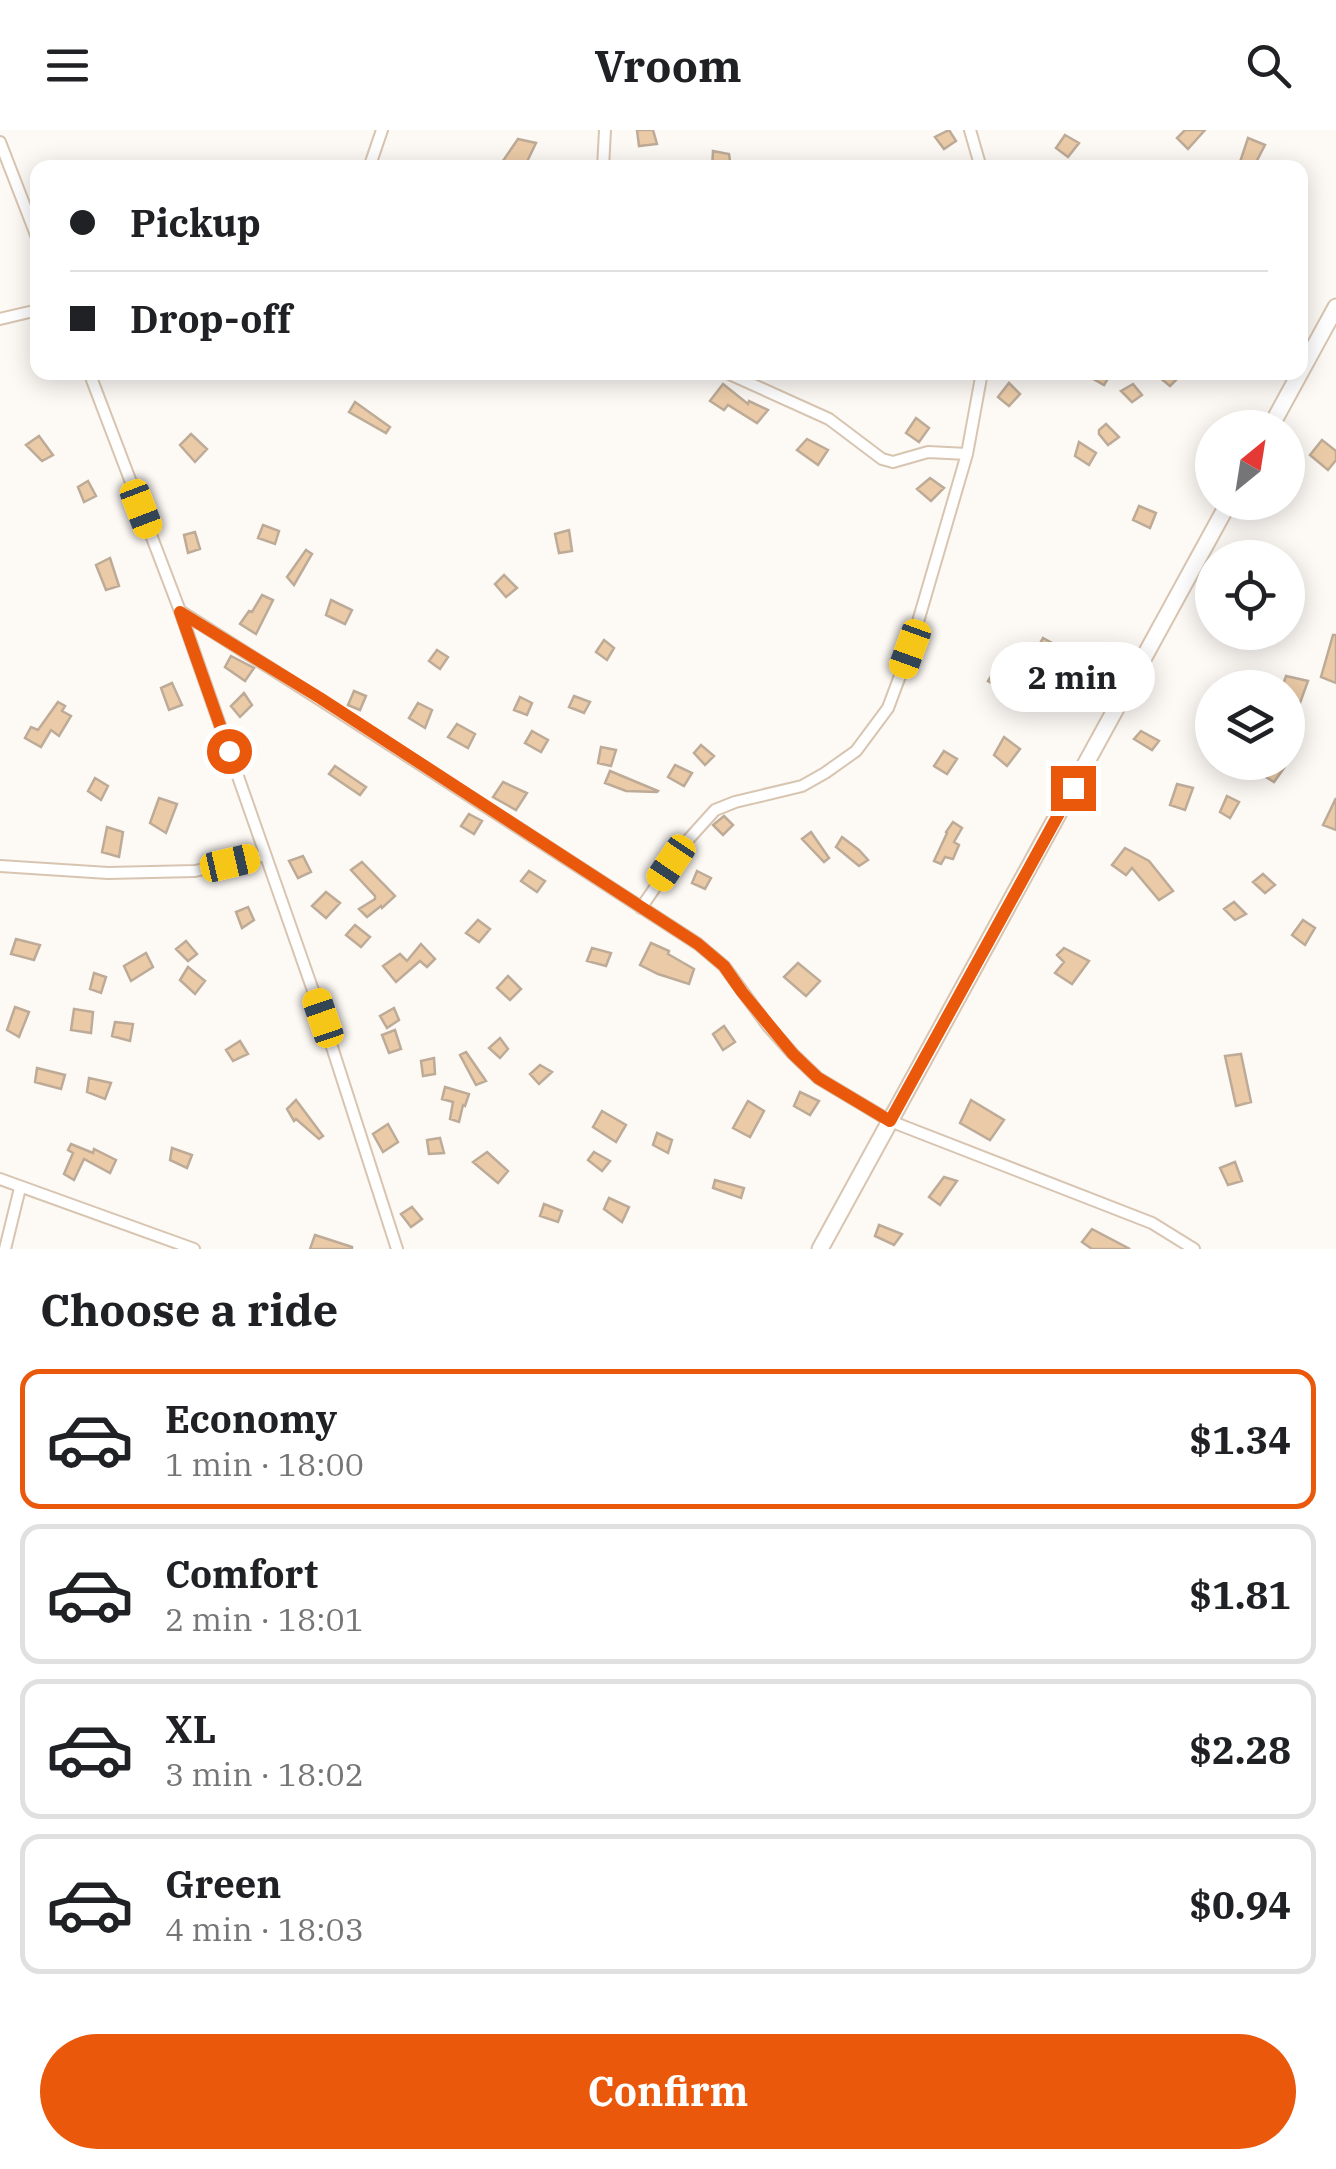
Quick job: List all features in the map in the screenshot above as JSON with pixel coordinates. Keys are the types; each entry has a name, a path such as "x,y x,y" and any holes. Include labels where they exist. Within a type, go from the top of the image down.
{"main road":[{"path":"1308,358 1336,307"},
{"path":"1280,410 1296,380"},
{"path":"820,1249 1219,520"}],"street":[{"path":"373,160 382,130"},
{"path":"603,160 605,130"},
{"path":"970,130 979,160"},
{"path":"0,142 30,219"},
{"path":"0,319 30,312"},
{"path":"91,380 180,612 266,855 397,1249"},
{"path":"743,380 829,418 882,459 893,462 928,452 966,454"},
{"path":"641,908 687,841 714,810 802,786 825,773 856,750 888,708 910,649 966,454 980,380"},
{"path":"180,612 320,698 698,944 724,966 768,1026 818,1078 890,1121 1152,1224 1194,1249"},
{"path":"0,866 108,872 194,871 266,855"},
{"path":"0,1180 194,1249"},
{"path":"5,1249 20,1188"}],"building":[{"path":"637,130 653,130 657,144 639,146"},
{"path":"949,130 956,141 944,149 935,137"},
{"path":"1185,130 1205,130 1188,149 1177,138"},
{"path":"1065,135 1079,143 1068,157 1056,148"},
{"path":"1248,138 1265,145 1257,160 1241,160"},
{"path":"518,139 536,143 528,160 504,160"},
{"path":"713,151 729,154 730,160 712,160"},
{"path":"1009,383 1020,394 1009,406 998,397"},
{"path":"723,384 748,404 749,401 768,410 757,423 728,405 724,410 710,401"},
{"path":"1133,384 1142,395 1132,402 1121,391"},
{"path":"355,402 390,427 386,433 349,412"},
{"path":"916,418 929,428 919,442 906,433"},
{"path":"1106,424 1119,437 1108,445 1099,434"},
{"path":"191,434 207,449 195,462 180,445"},
{"path":"39,436 53,455 42,461 26,445"},
{"path":"807,439 828,450 818,465 797,450"},
{"path":"1322,440 1336,451 1336,460 1328,470 1310,455"},
{"path":"1079,442 1096,453 1089,465 1075,456"},
{"path":"930,478 944,488 931,501 917,489"},
{"path":"88,481 96,496 84,502 78,487"},
{"path":"1139,506 1156,513 1150,528 1133,520"},
{"path":"263,525 279,531 275,544 258,538"},
{"path":"569,530 572,551 559,553 555,534"},
{"path":"195,532 200,549 188,553 184,535"},
{"path":"306,550 312,554 294,585 287,577"},
{"path":"110,558 119,586 106,590 96,565"},
{"path":"504,575 517,588 506,597 495,584"},
{"path":"262,595 273,600 256,634 240,624"},
{"path":"331,600 352,610 345,624 326,615"},
{"path":"1336,635 1336,683 1321,677"},
{"path":"1043,638 1080,658 1069,674 1036,651"},
{"path":"604,640 614,648 607,660 596,652"},
{"path":"437,650 448,657 440,669 429,661"},
{"path":"231,656 254,668 245,681 225,667"},
{"path":"997,667 1028,683 1020,699 988,681"},
{"path":"172,683 182,705 169,710 161,688"},
{"path":"354,691 366,696 360,710 348,705"},
{"path":"244,693 252,705 240,717 231,706"},
{"path":"574,696 590,702 584,713 569,707"},
{"path":"520,697 532,703 527,715 514,710"},
{"path":"58,702 65,706 62,711 71,716 59,736 51,730 41,747 25,738 31,727 38,730"},
{"path":"418,703 432,710 425,728 409,718"},
{"path":"457,724 475,734 468,748 448,737"},
{"path":"532,731 548,740 541,752 525,743"},
{"path":"1141,731 1159,741 1152,750 1134,739"},
{"path":"1004,737 1020,749 1007,766 994,755"},
{"path":"701,745 714,756 705,765 694,753"},
{"path":"601,747 616,750 611,766 598,763"},
{"path":"944,751 957,759 947,774 934,766"},
{"path":"675,765 692,773 684,786 668,777"},
{"path":"335,766 366,787 360,795 329,774"},
{"path":"610,771 658,791 626,791 605,783"},
{"path":"95,778 108,786 101,800 88,791"},
{"path":"503,782 527,793 516,810 493,797"},
{"path":"1177,784 1193,788 1185,810 1170,805"},
{"path":"1227,796 1239,802 1230,818 1220,812"},
{"path":"159,798 177,804 166,833 150,823"},
{"path":"1336,798 1336,830 1323,825"},
{"path":"469,814 482,821 474,834 461,826"},
{"path":"724,816 733,825 723,835 713,825"},
{"path":"953,822 962,828 954,842 959,845 953,859 945,857 941,864 934,861"},
{"path":"107,827 123,832 119,857 102,852"},
{"path":"811,832 829,858 824,862 802,839"},
{"path":"842,837 868,860 859,866 836,847"},
{"path":"1125,848 1149,861 1173,891 1159,900 1132,868 1126,875 1112,865"},
{"path":"303,856 311,872 298,878 289,861"},
{"path":"362,862 395,896 367,917 359,909 375,896 351,870"},
{"path":"529,871 545,881 537,892 521,881"},
{"path":"697,871 711,878 705,889 692,883"},
{"path":"1263,874 1275,885 1265,893 1253,882"},
{"path":"326,892 340,903 326,918 312,906"},
{"path":"1234,902 1246,914 1235,920 1224,909"},
{"path":"248,907 254,920 242,928 236,912"},
{"path":"478,920 490,929 479,942 466,933"},
{"path":"1303,920 1315,928 1305,945 1292,935"},
{"path":"355,925 370,937 361,947 346,935"},
{"path":"16,939 40,945 34,960 11,954"},
{"path":"186,941 197,954 188,961 176,949"},
{"path":"651,943 694,969 689,984 640,965"},
{"path":"421,944 435,959 427,967 420,961 396,982 383,966 400,954 407,961"},
{"path":"592,948 611,953 606,966 587,961"},
{"path":"1064,948 1089,961 1072,984 1055,973 1064,962 1057,955"},
{"path":"146,953 153,967 131,981 124,966"},
{"path":"798,963 820,981 806,996 784,977"},
{"path":"188,967 205,981 195,994 180,980"},
{"path":"94,973 106,977 101,993 90,989"},
{"path":"508,976 521,989 510,1000 497,988"},
{"path":"15,1007 29,1012 19,1037 7,1030"},
{"path":"394,1008 399,1020 387,1028 380,1016"},
{"path":"74,1009 93,1012 91,1033 71,1030"},
{"path":"115,1022 133,1024 130,1041 112,1036"},
{"path":"724,1026 735,1042 723,1050 713,1034"},
{"path":"395,1030 401,1049 389,1053 382,1035"},
{"path":"500,1038 508,1049 500,1058 489,1048"},
{"path":"240,1041 248,1054 233,1061 226,1050"},
{"path":"466,1052 486,1081 476,1085 460,1055"},
{"path":"1241,1054 1251,1102 1236,1106 1225,1056"},
{"path":"434,1058 435,1074 423,1076 421,1061"},
{"path":"540,1065 552,1072 539,1084 530,1074"},
{"path":"37,1068 65,1075 61,1089 35,1082"},
{"path":"89,1078 111,1083 105,1099 87,1092"},
{"path":"445,1087 469,1094 459,1122 450,1119 453,1102 442,1099"},
{"path":"800,1092 819,1101 810,1115 794,1106"},
{"path":"296,1100 323,1136 319,1139 294,1121 287,1109"},
{"path":"971,1100 1004,1120 990,1140 960,1123"},
{"path":"748,1101 764,1111 750,1137 733,1128"},
{"path":"602,1111 626,1125 616,1142 593,1127"},
{"path":"388,1124 398,1142 383,1152 373,1134"},
{"path":"657,1133 672,1140 668,1153 653,1145"},
{"path":"440,1138 444,1153 429,1154 427,1140"},
{"path":"71,1144 116,1160 110,1173 84,1159 74,1180 64,1174 73,1153 68,1150"},
{"path":"172,1148 192,1155 187,1168 170,1160"},
{"path":"487,1152 508,1171 498,1183 473,1162"},
{"path":"594,1152 610,1161 602,1171 588,1160"},
{"path":"1235,1162 1242,1181 1228,1185 1220,1168"},
{"path":"944,1177 957,1181 940,1205 929,1197"},
{"path":"715,1180 744,1188 741,1198 713,1188"},
{"path":"609,1198 629,1207 622,1222 604,1209"},
{"path":"544,1204 562,1211 558,1222 540,1216"},
{"path":"412,1207 422,1219 411,1227 401,1214"},
{"path":"879,1225 902,1234 894,1245 875,1236"},
{"path":"1092,1229 1130,1249 1092,1249 1082,1242"},
{"path":"315,1235 352,1247 352,1249 310,1249"}],"route":[{"path":"229,751 180,612 320,698 698,944 724,966 793,1054 818,1078 890,1121 1073,788"}]}
